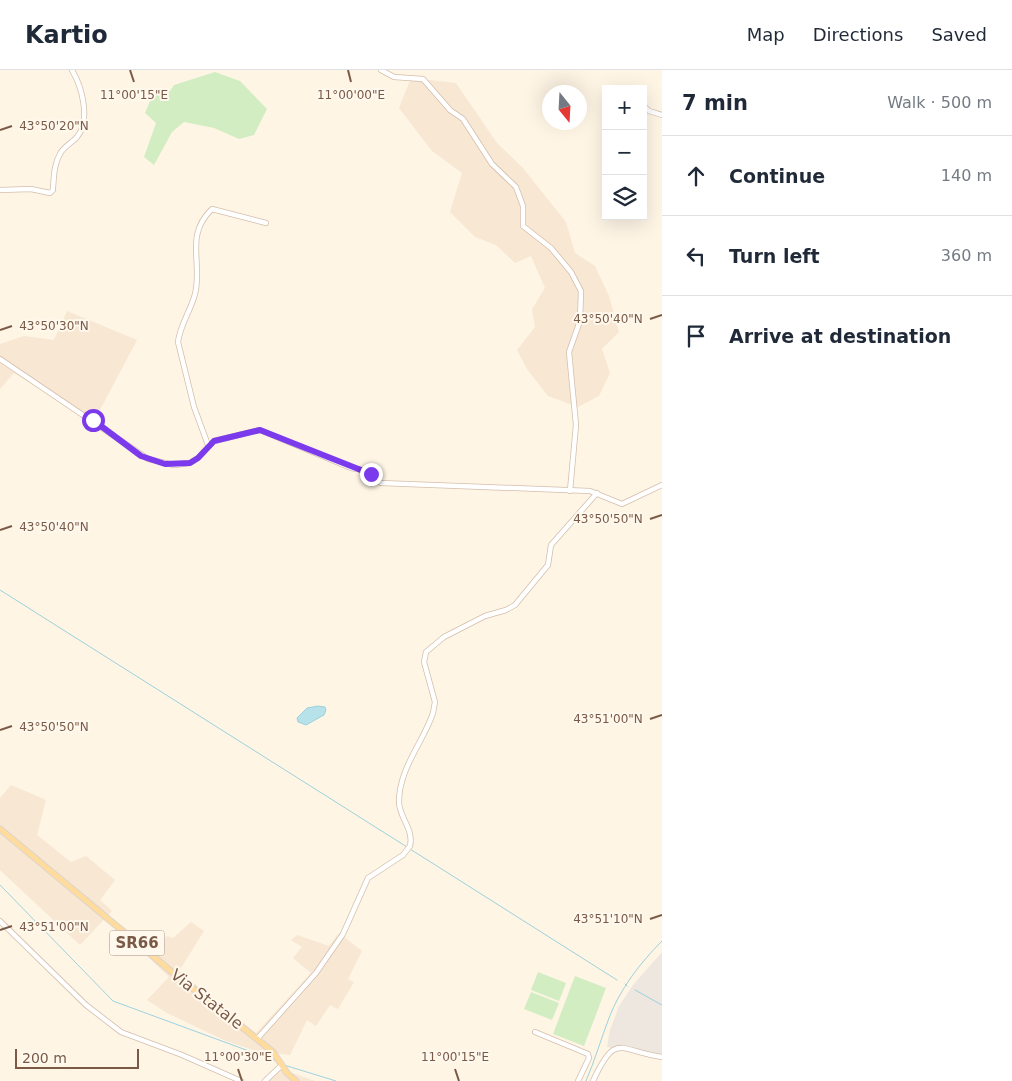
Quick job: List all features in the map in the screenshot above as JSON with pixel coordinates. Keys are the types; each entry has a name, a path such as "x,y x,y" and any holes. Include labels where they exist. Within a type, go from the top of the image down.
{"main road":[{"name":"Via Statale","path":"0,829 172,972 258,1038 276,1055 282,1065"},
{"name":"SR66","path":"282,1065 287,1073 296,1081"}],"street":[{"path":"0,190 31,189 50,193 53,189 60,149 78,136 84,116 77,81 72,70"},
{"path":"381,70 394,77 423,79 450,110 463,119 491,163 516,186 523,206 522,219 526,230 551,248 578,285 581,296 580,321 569,352 576,425 570,491"},
{"path":"647,109 662,115"},
{"path":"208,445 194,407 178,342 179,333 195,293 196,255 194,245 201,227 212,208 266,223"},
{"path":"0,359 148,459 182,465 198,458 208,445 222,438 260,430 352,468 363,470 381,483 597,493 622,504 662,485"},
{"path":"258,1038 316,973 343,934 368,878 408,848 409,829 398,804 402,780 433,713 435,702 424,662 426,652 444,637 468,624 515,605 548,565 551,546 597,493"},
{"path":"0,921 86,1005 121,1032 241,1081"},
{"path":"534,1032 588,1054 589,1058 578,1081"},
{"path":"593,1081 608,1053 614,1048 621,1047 662,1057"},
{"path":"265,1081 282,1065"}],"shaded area":[{"path":"411,78 456,83 497,143 523,168 566,222 575,253 595,266 609,296 619,332 602,349 610,373 599,396 578,407 548,396 527,369 517,350 535,327 532,309 545,288 531,256 515,263 496,245 475,237 450,212 462,173 432,151 399,108"},
{"path":"67,311 137,340 93,423 14,373 0,389 0,344 24,336 54,340"},
{"path":"11,785 46,800 37,835 71,862 86,856 115,880 100,900 112,911 80,945 0,870 0,798"},
{"path":"191,922 204,931 179,971 256,1033 311,973 293,958 302,947 291,940 297,935 329,946 339,933 362,951 348,979 354,982 338,1009 330,1005 316,1026 307,1020 290,1055 256,1051 226,1041 167,1013 147,1000 169,977 147,956 167,936 173,938"},
{"path":"662,952 662,1059 607,1047 610,1030 619,1006 633,985"},
{"path":"275,1067 315,1081 265,1081"}],"green space":[{"path":"215,72 240,81 267,109 254,135 239,139 214,128 184,122 172,132 154,165 144,157 156,123 145,113 154,92 170,91 174,85"},
{"path":"538,972 566,983 559,1001 531,990"},
{"path":"575,976 606,988 584,1046 553,1034"},
{"path":"531,992 559,1003 552,1020 524,1009"}],"water":[{"path":"325,707 324,715 306,725 298,722 297,718 307,708"}],"waterway":[{"path":"0,590 407,847"},
{"path":"410,849 617,980"},
{"path":"0,885 113,1001 276,1061"},
{"path":"586,1081 609,1018 619,997 638,967 662,941"},
{"path":"635,990 662,1005"},
{"path":"284,1065 336,1081"}],"route":[{"path":"93,420 141,456 165,464 182,465 190,463 198,458 208,445 214,441 245,432 260,430 371,474"}]}
